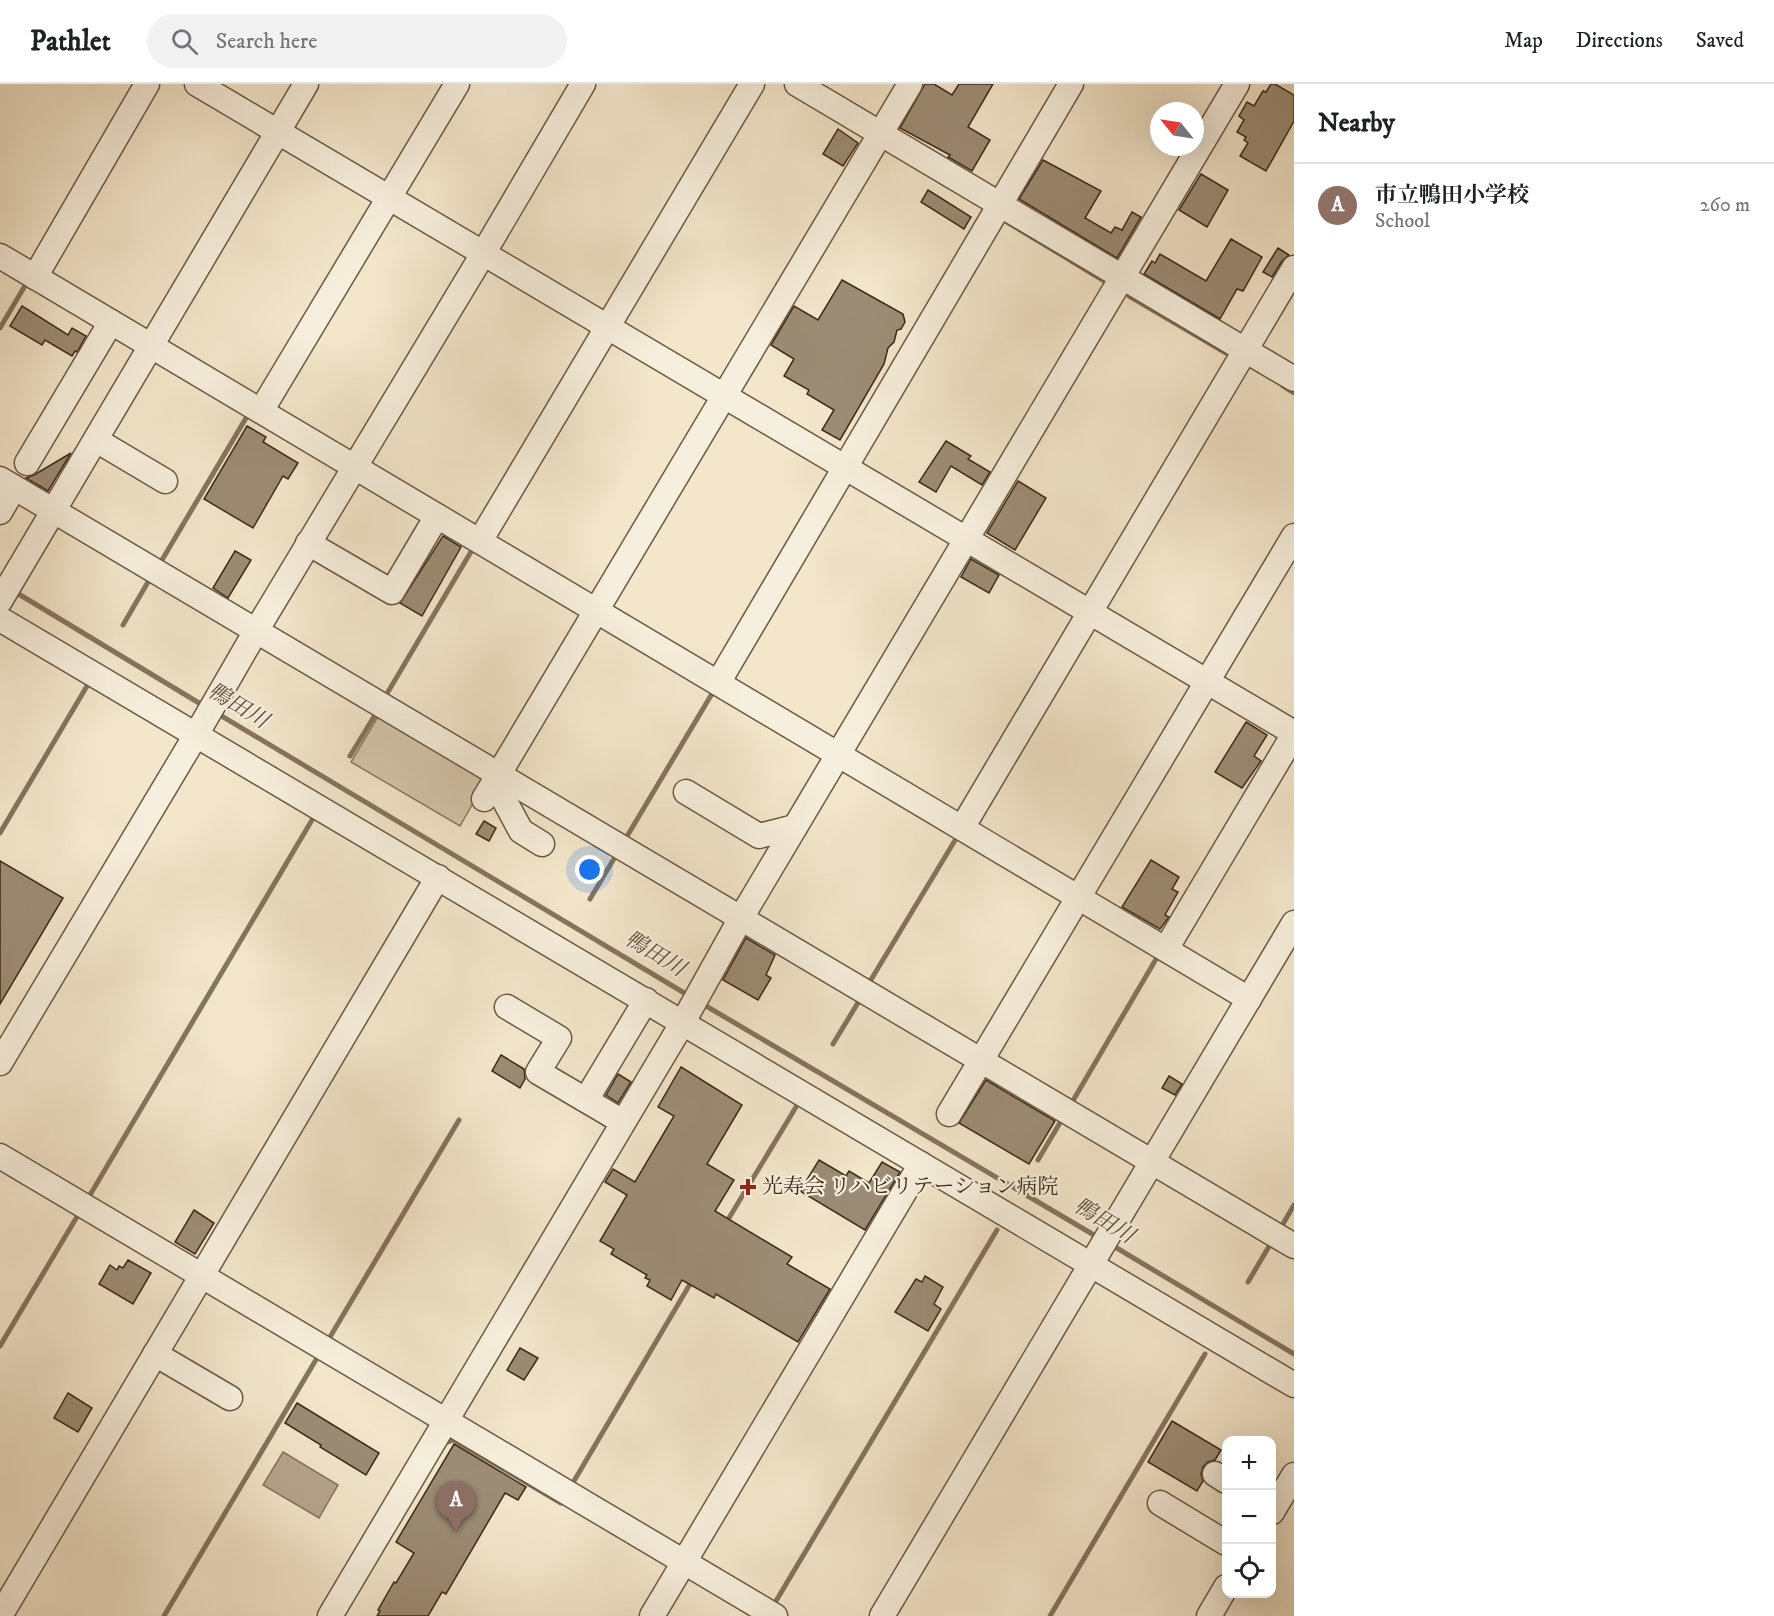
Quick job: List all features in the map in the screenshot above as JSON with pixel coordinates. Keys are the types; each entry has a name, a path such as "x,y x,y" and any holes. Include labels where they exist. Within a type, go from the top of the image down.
{"street":[{"path":"35,277 147,84"},
{"path":"196,84 1294,734 1166,949"},
{"path":"0,601 306,84"},
{"path":"261,411 458,84"},
{"path":"0,1063 583,84"},
{"path":"480,541 752,84"},
{"path":"797,84 1294,378"},
{"path":"492,785 910,84"},
{"path":"718,683 1071,84"},
{"path":"330,1616 838,754 1237,84"},
{"path":"0,256 1249,999"},
{"path":"962,828 1294,268"},
{"path":"27,463 111,322"},
{"path":"96,440 165,481"},
{"path":"0,512 7,484 256,631 492,785 741,918 1294,1246"},
{"path":"308,543 392,592 437,516"},
{"path":"949,1114 1294,536"},
{"path":"0,619 199,730 438,877 646,1000 685,1017 921,1164 1094,1260 1294,1385"},
{"path":"492,785 521,831 542,844"},
{"path":"686,792 759,836 795,827"},
{"path":"0,1616 438,877"},
{"path":"882,1616 1294,923"},
{"path":"586,1100 646,1000"},
{"path":"507,1007 559,1038 538,1072 623,1122"},
{"path":"0,1156 775,1616"},
{"path":"652,1616 921,1164"},
{"path":"155,1354 230,1398"},
{"path":"1276,1503 1294,1475"},
{"path":"1160,1503 1222,1540"},
{"path":"1209,1616 1222,1595"}],"shaded area":[{"path":"380,713 486,780 460,826 351,762"},
{"path":"283,1452 338,1485 319,1518 263,1485"}],"building":[{"path":"925,84 934,84 952,95 959,84 993,84 968,127 990,140 972,171 948,157 950,155 900,128"},
{"path":"1271,84 1294,95 1294,121 1266,171 1240,156 1248,143 1244,140 1246,137 1237,132 1244,120 1239,116 1247,102 1254,106 1263,91 1266,92"},
{"path":"838,129 858,143 843,166 823,154"},
{"path":"1043,160 1101,191 1085,218 1111,233 1115,227 1122,230 1132,212 1141,217 1117,258 1019,199"},
{"path":"1201,174 1228,190 1207,227 1179,210"},
{"path":"928,190 971,217 964,229 921,202"},
{"path":"1231,239 1262,257 1243,291 1237,289 1220,319 1144,274 1152,261 1155,263 1160,254 1206,281"},
{"path":"1278,248 1289,255 1282,261 1272,277 1263,272"},
{"path":"842,280 903,314 905,322 901,329 897,330 894,342 888,348 884,364 840,440 822,430 834,410 807,394 809,390 784,376 794,359 771,345 794,306 818,320"},
{"path":"22,306 68,335 72,328 86,336 77,352 75,351 72,356 45,340 42,345 10,326"},
{"path":"247,426 266,437 263,442 298,463 288,479 283,476 253,528 204,499"},
{"path":"946,441 971,456 968,459 990,472 982,485 951,466 936,492 919,482"},
{"path":"71,453 48,491 26,478 34,475"},
{"path":"1018,481 1046,498 1015,550 987,533"},
{"path":"443,536 461,547 422,616 400,603"},
{"path":"235,551 251,560 228,598 213,588"},
{"path":"971,559 999,575 989,593 961,577"},
{"path":"1246,722 1267,735 1254,756 1261,761 1242,788 1215,772"},
{"path":"484,821 496,828 489,841 476,834"},
{"path":"1151,860 1179,877 1172,889 1178,892 1165,915 1169,917 1160,929 1122,907"},
{"path":"0,861 63,898 0,1004"},
{"path":"746,938 775,955 766,975 771,978 758,1000 723,980"},
{"path":"501,1055 524,1069 525,1079 520,1088 492,1071"},
{"path":"681,1067 742,1105 707,1164 734,1180 715,1211 792,1257 787,1264 830,1289 798,1342 716,1294 714,1298 682,1280 671,1300 647,1286 650,1280 645,1278 647,1275 611,1254 614,1249 600,1241 627,1195 605,1182 613,1169 635,1182 674,1116 658,1107"},
{"path":"618,1074 631,1082 618,1103 606,1095"},
{"path":"1169,1076 1182,1084 1175,1095 1162,1088"},
{"path":"986,1080 1055,1121 1029,1164 959,1123"},
{"path":"819,1160 846,1176 849,1171 869,1183 882,1162 900,1172 865,1230 800,1191"},
{"path":"194,1210 214,1223 195,1254 175,1242"},
{"path":"128,1260 151,1273 133,1304 99,1284 110,1265 117,1270 119,1266 123,1268"},
{"path":"925,1276 943,1287 934,1304 941,1309 928,1331 895,1312 916,1279 922,1282"},
{"path":"520,1348 538,1358 524,1380 507,1370"},
{"path":"68,1393 92,1408 78,1432 54,1418"},
{"path":"297,1403 379,1453 366,1475 285,1423"},
{"path":"1172,1421 1221,1450 1215,1460 1203,1467 1201,1474 1203,1481 1197,1491 1148,1462"},
{"path":"454,1444 526,1487 518,1500 505,1493 446,1594 442,1592 428,1616 377,1616 394,1582 396,1583 414,1553 396,1542"}],"waterway":[{"path":"1007,222 1106,282"},
{"path":"0,328 26,284"},
{"path":"1129,296 1226,353"},
{"path":"1283,386 1294,393"},
{"path":"162,560 246,418"},
{"path":"385,697 472,550"},
{"path":"123,625 148,582"},
{"name":"鴨田川","path":"12,590 204,706"},
{"path":"0,833 87,686"},
{"path":"626,838 713,692"},
{"name":"鴨田川","path":"215,712 691,997"},
{"path":"350,756 375,715"},
{"path":"90,1195 312,820"},
{"path":"869,983 957,837"},
{"path":"590,899 615,857"},
{"path":"1071,1104 1159,954"},
{"path":"833,1044 859,1001"},
{"name":"鴨田川","path":"701,1003 1099,1238"},
{"path":"729,1218 796,1107"},
{"path":"330,1337 459,1120"},
{"path":"1038,1160 1061,1121"},
{"path":"1280,1229 1294,1205"},
{"path":"0,1346 78,1215"},
{"path":"776,1601 997,1230"},
{"path":"1248,1282 1271,1243"},
{"name":"鴨田川","path":"1110,1244 1294,1354"},
{"path":"574,1481 693,1279"},
{"path":"1050,1616 1205,1354"},
{"path":"164,1616 317,1358"},
{"path":"442,1444 454,1440 561,1503"}],"place":[{"name":"光寿会 リハビリテーション病院","path":"748,1187"},
{"name":"市立鴨田小学校","path":"456,1531"}]}
